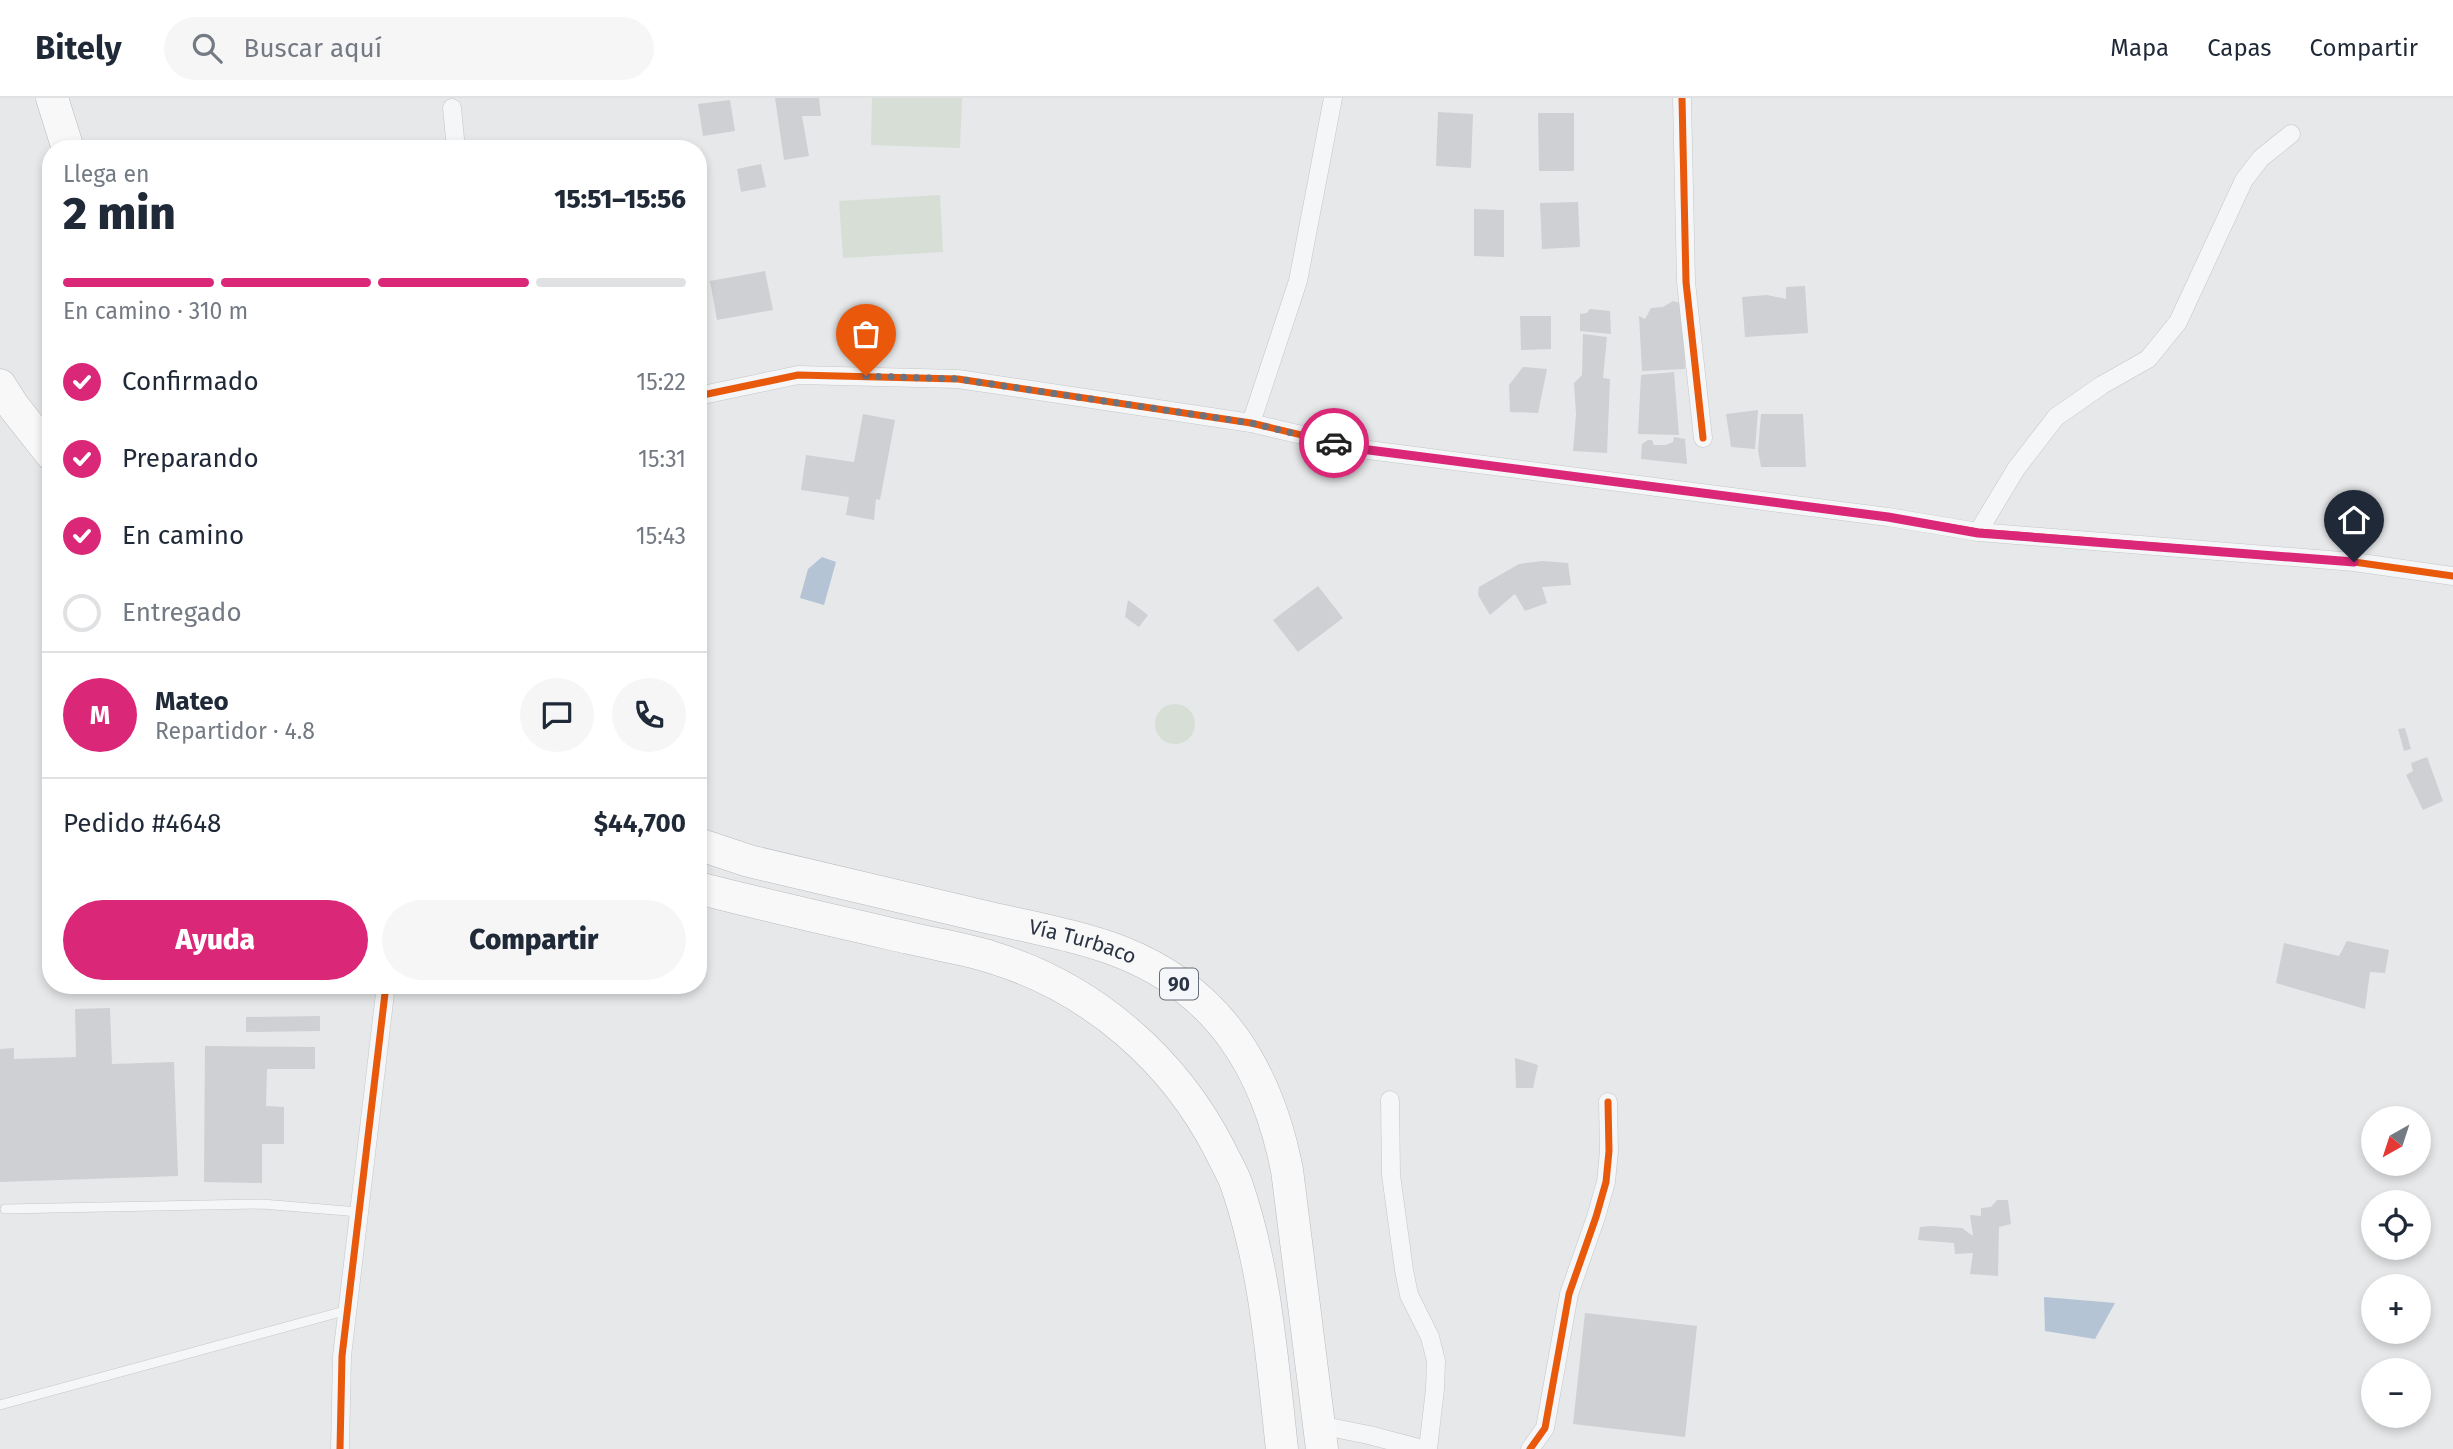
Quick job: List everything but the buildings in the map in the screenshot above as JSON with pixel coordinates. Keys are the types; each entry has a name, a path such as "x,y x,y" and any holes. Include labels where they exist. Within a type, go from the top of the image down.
{"highway":[{"path":"52,98 65,140"},
{"path":"7,402 42,443"},
{"name":"Vía Turbaco","path":"707,847 749,861 1061,934 1120,952 1157,969 1210,1009 1244,1053 1268,1099 1280,1136 1287,1170 1320,1437"},
{"name":"Vía Turbaco","path":"707,890 997,958 1057,983 1104,1012 1146,1048 1183,1090 1210,1132 1235,1181 1252,1236 1262,1287 1282,1449"}],"street":[{"path":"1251,423 1298,281 1333,98"},
{"path":"1682,98 1686,282 1703,438"},
{"path":"452,108 455,140"},
{"path":"1978,533 2017,469 2056,417 2102,385 2148,359 2178,322 2244,180 2261,158 2291,134"},
{"path":"707,394 798,375 958,379 1251,423 1361,449 1888,517 1978,533 2354,562 2453,576"},
{"path":"340,1449 342,1356 385,994"},
{"path":"1390,1100 1391,1175 1401,1256 1409,1295 1430,1337 1436,1361 1436,1389 1428,1449"},
{"path":"1530,1449 1545,1429 1569,1294 1606,1182 1609,1151 1608,1102"},
{"path":"1320,1437 1369,1435 1422,1449"}],"lane":[{"path":"5,1209 262,1204 359,1212"},
{"path":"0,1405 348,1310"}],"shaded area":[{"path":"872,98 962,98 960,148 871,145"},
{"path":"940,195 943,252 843,258 839,201"},
{"path":"1175,704 1183,705 1189,710 1194,716 1194,732 1189,738 1183,743 1175,744 1167,743 1161,738 1156,732 1155,724 1156,716 1161,710 1167,705"}],"water":[{"path":"822,557 836,562 824,605 800,598 808,569"},
{"path":"2044,1297 2115,1303 2095,1339 2045,1331"}],"cycle path":[{"path":"1682,98 1686,282 1703,438"},
{"path":"707,394 798,375 958,379 1251,423 1361,449 1888,517 1978,532 2354,562 2453,576"},
{"path":"340,1449 342,1356 385,994"},
{"path":"1530,1449 1545,1428 1569,1294 1606,1182 1609,1151 1608,1102"}],"way so far":[{"path":"866,376 958,379 1251,423 1334,443"}],"route":[{"path":"1334,443 1361,449 1888,517 1978,533 2354,562"}]}
